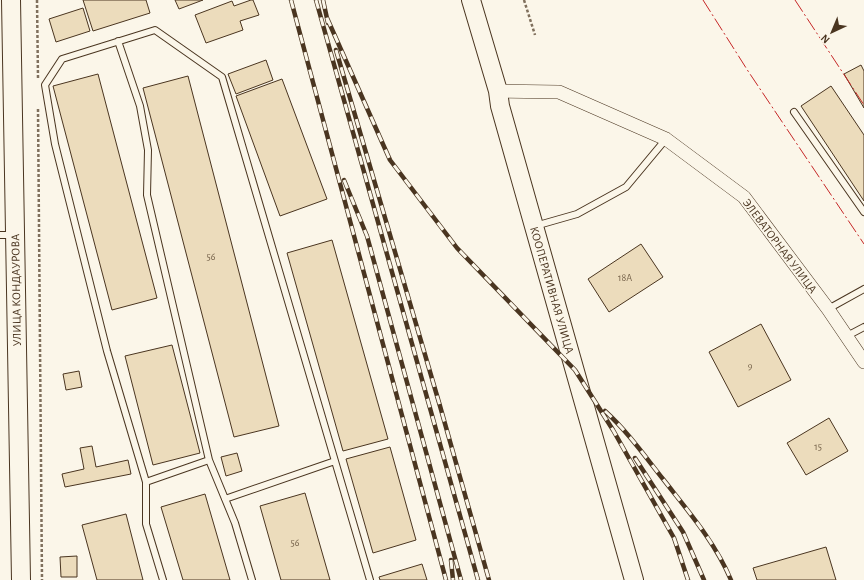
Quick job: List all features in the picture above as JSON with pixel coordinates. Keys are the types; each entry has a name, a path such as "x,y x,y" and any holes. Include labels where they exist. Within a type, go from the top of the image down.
{"main road":[{"name":"УЛИЦА КОНДАУРОВА","path":"11,0 8,235 21,580"},
{"name":"КООПЕРАТИВНАЯ УЛИЦА","path":"471,0 498,91 500,106 634,580"}],"street":[{"name":"ЭЛЕВАТОРНАЯ УЛИЦА","path":"498,91 559,92 666,138 744,197 828,309 864,362"}],"lane":[{"path":"163,580 146,524 146,482 107,351 54,144 45,85 62,59 155,30 222,77 370,580"},
{"path":"118,41 140,106 148,150 146,195 209,460 235,523 252,580"},
{"path":"794,112 864,212"},
{"path":"534,226 578,214 626,187 666,138"},
{"path":"828,309 864,289"},
{"path":"847,336 864,327"},
{"path":"146,482 209,460"},
{"path":"225,499 335,461"}],"path":[{"path":"37,0 38,80"},
{"path":"524,0 535,35"},
{"path":"38,103 42,580"}],"building":[{"path":"83,0 146,0 150,13 93,31"},
{"path":"175,0 203,0 179,9"},
{"path":"253,0 259,15 240,21 243,30 206,43 195,15 232,1 234,6"},
{"path":"83,8 90,31 56,42 49,19"},
{"path":"266,60 273,80 236,94 228,74"},
{"path":"861,65 864,71 864,108 844,74"},
{"path":"98,74 157,298 112,310 53,86"},
{"path":"188,76 279,426 234,437 143,88"},
{"path":"282,79 327,199 280,216 236,96"},
{"path":"831,86 864,135 864,201 801,106"},
{"path":"332,240 388,439 343,451 287,253"},
{"path":"641,244 663,277 609,312 588,279"},
{"path":"761,324 791,380 738,407 709,352"},
{"path":"172,345 200,453 153,465 125,356"},
{"path":"79,371 82,387 66,390 63,374"},
{"path":"829,418 848,451 806,475 787,443"},
{"path":"92,446 96,467 128,460 131,474 65,487 62,474 84,469 80,448"},
{"path":"390,447 416,540 373,553 346,459"},
{"path":"237,453 242,471 226,476 221,457"},
{"path":"305,493 330,580 281,580 260,506"},
{"path":"205,494 230,580 183,580 161,507"},
{"path":"126,514 143,580 97,580 82,525"},
{"path":"826,547 836,580 757,580 753,568"},
{"path":"77,556 77,577 61,577 60,557"},
{"path":"422,564 427,580 380,580 379,577"}],"railway":[{"path":"291,0 446,580"},
{"path":"316,0 478,580"},
{"path":"323,0 328,23"},
{"path":"327,18 390,160 457,248 575,370 613,430 674,538 688,580"},
{"path":"336,50 489,580"},
{"path":"344,180 367,236 461,580"},
{"path":"605,411 621,427 691,515 709,540 725,566 731,580"},
{"path":"635,458 683,532 704,580"},
{"path":"451,560 453,580"}],"power":[{"path":"703,0 748,71 864,244"},
{"path":"795,0 864,105"}]}
